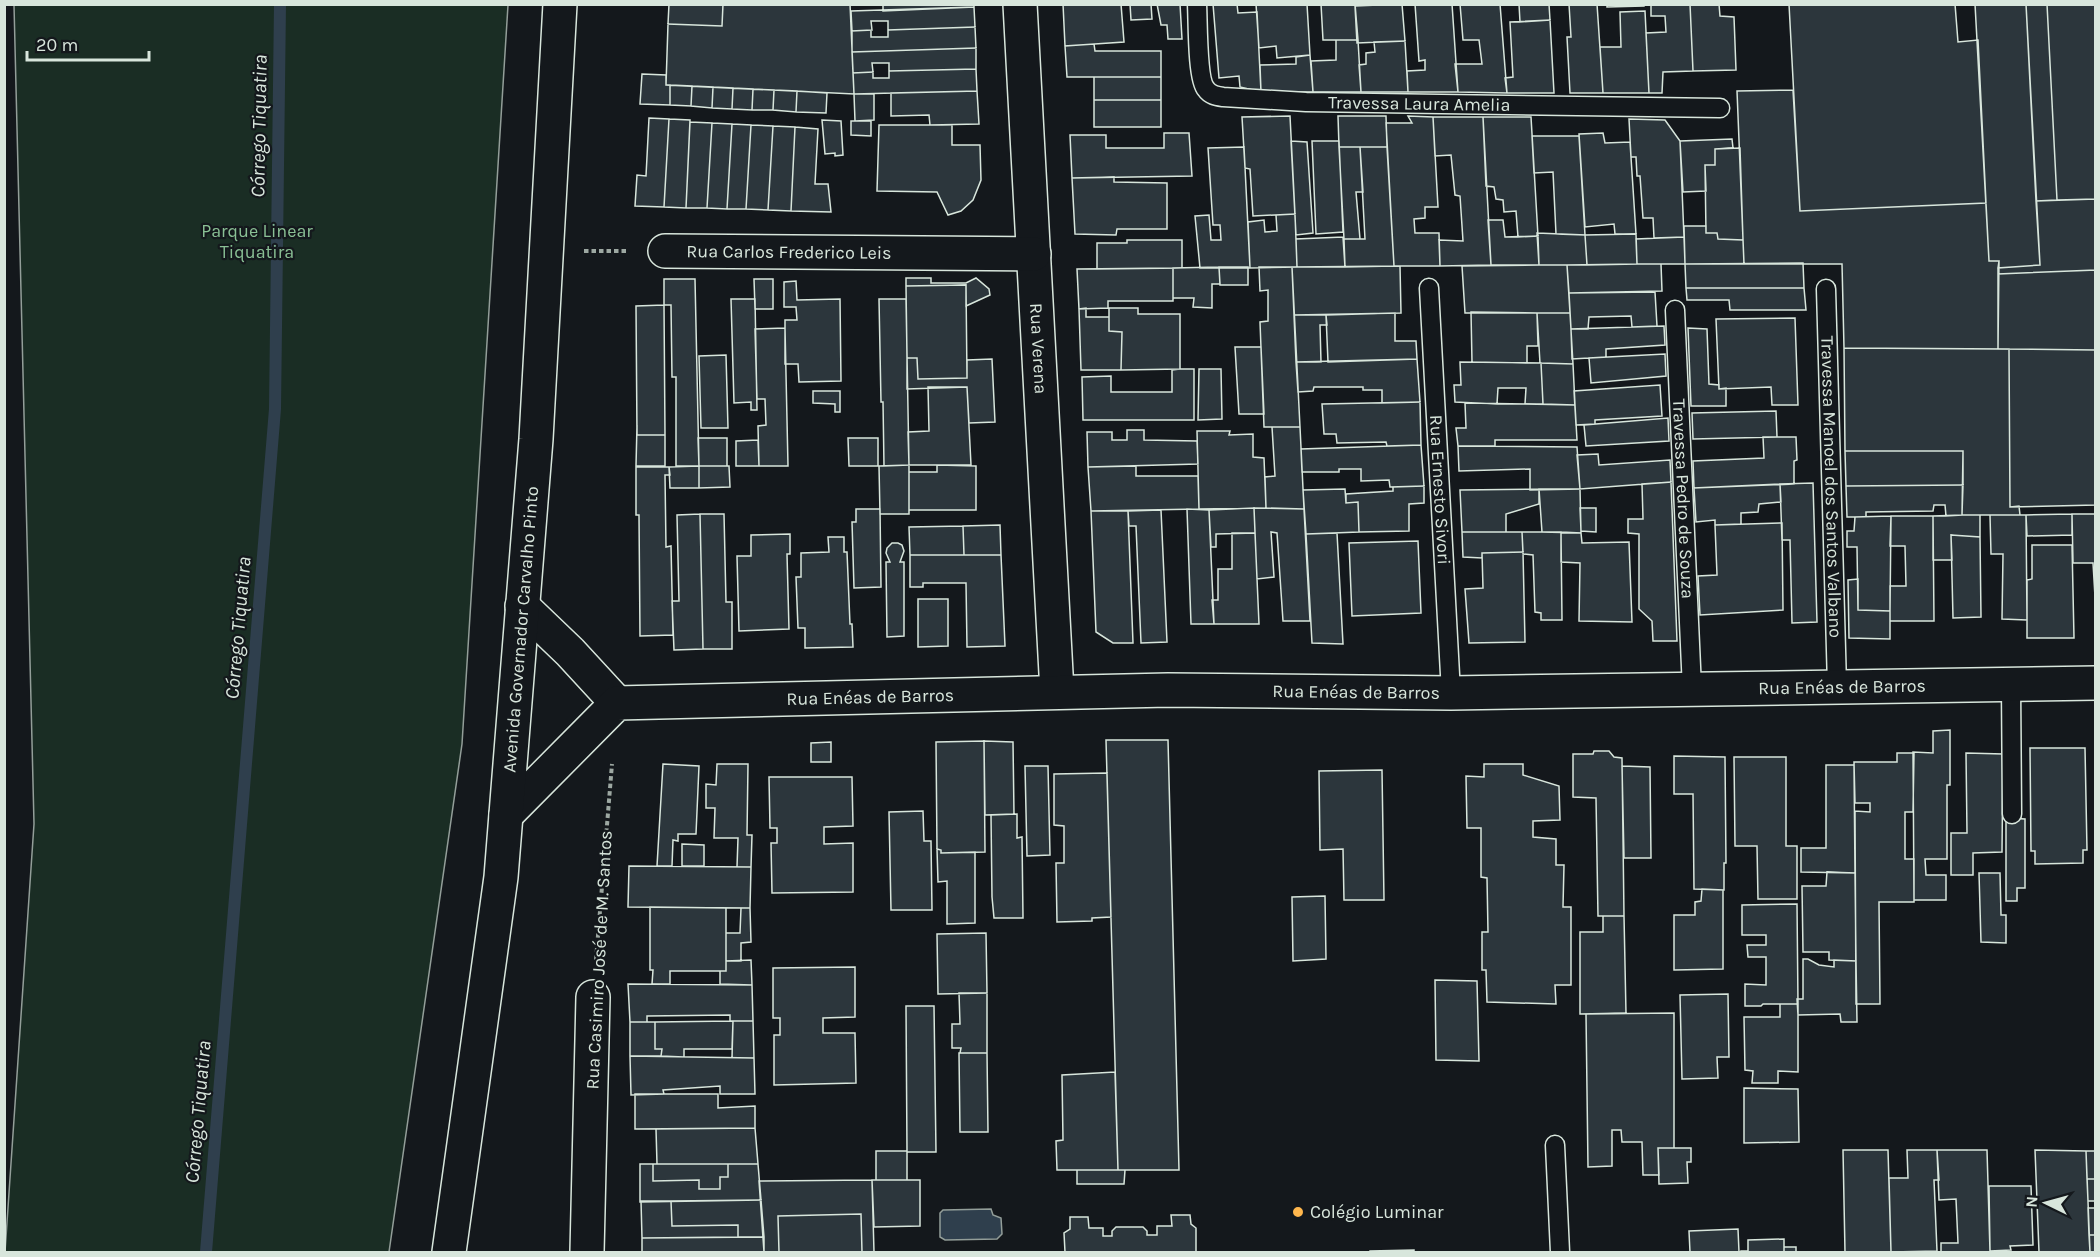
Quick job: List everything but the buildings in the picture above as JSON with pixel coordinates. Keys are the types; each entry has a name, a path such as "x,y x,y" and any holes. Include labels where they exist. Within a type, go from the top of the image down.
{"street":[{"name":"Avenida Governador Carvalho Pinto","path":"449,1252 501,877 536,440 560,4"},
{"name":"Rua Verena","path":"1020,4 1057,692"},
{"name":"Rua Carlos Frederico Leis","path":"665,251 1034,254"},
{"path":"506,815 617,703 570,652 522,606"},
{"name":"Rua Enéas de Barros","path":"617,703 1168,690 1451,693 2096,683"},
{"name":"Rua Casimiro José de M. Santos","path":"587,1252 593,997"}],"lane":[{"name":"Travessa Laura Amelia","path":"1197,4 1200,73 1204,88 1211,95 1222,98 1306,102 1720,108"},
{"name":"Rua Ernesto Sivori","path":"1429,288 1451,693"},
{"name":"Travessa Manoel dos Santos Valbano","path":"1826,289 1838,686"},
{"name":"Travessa Pedro de Souza","path":"1675,310 1692,689"},
{"path":"2011,684 2012,814"},
{"path":"1555,1145 1560,1252"}],"path":[{"name":"Rua Carlos Frederico Leis","path":"546,251 665,251"},
{"name":"Rua Casimiro José de M. Santos","path":"593,997 612,762"}],"green space":[{"name":"Parque Linear Tiquatira","path":"14,5 508,5 462,744 389,1252 5,1252 34,824"}],"water":[{"path":"991,1209 993,1215 1001,1218 1002,1234 997,1239 945,1240 940,1237 940,1213 943,1210"}],"waterway":[{"name":"Córrego Tiquatira","path":"206,1252 275,409 280,4"}],"place":[{"name":"Colégio Luminar","path":"1298,1212"}]}
